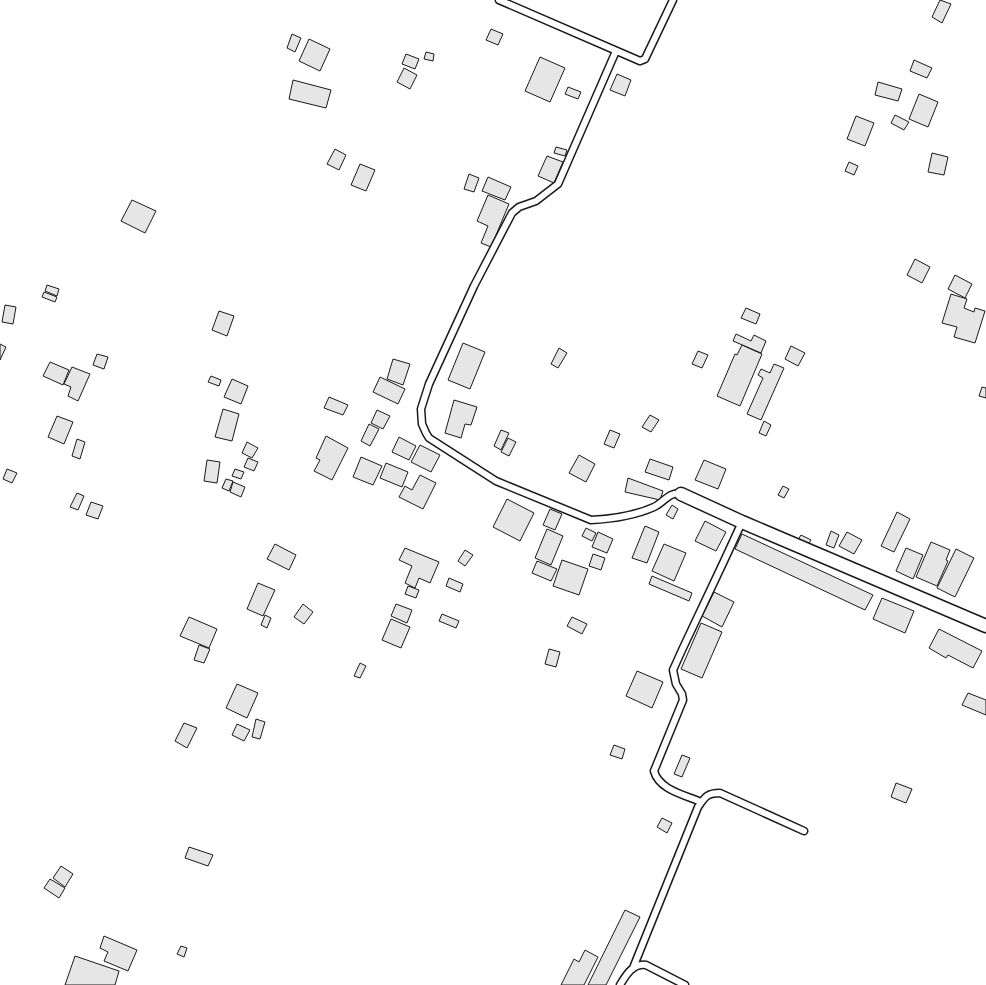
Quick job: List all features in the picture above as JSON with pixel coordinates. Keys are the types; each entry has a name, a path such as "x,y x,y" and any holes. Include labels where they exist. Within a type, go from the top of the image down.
{"street":[{"path":"681,494 986,626"}],"lane":[{"path":"499,0 638,61 644,60 674,0"},
{"path":"616,51 558,184 536,201 519,207 512,213 486,262 429,384 421,409 422,424 429,438 496,481 591,520 637,514 656,506 670,495 681,494"},
{"path":"701,802 665,786 656,777 654,771 683,700 676,684 673,670 742,522"},
{"path":"633,968 698,807 703,799 711,793 720,794 804,832"},
{"path":"620,985 627,974 641,964 685,985"}],"building":[{"path":"940,0 951,4 942,23 932,17"},
{"path":"491,29 503,34 498,45 486,40"},
{"path":"292,34 301,38 295,52 287,48"},
{"path":"309,39 330,49 320,71 299,61"},
{"path":"426,52 434,54 433,61 424,59"},
{"path":"406,54 419,59 415,69 402,64"},
{"path":"540,57 565,68 550,102 525,91"},
{"path":"914,60 932,68 927,78 910,71"},
{"path":"404,68 417,75 410,89 397,82"},
{"path":"617,74 631,80 625,96 610,90"},
{"path":"293,80 331,90 326,108 289,99"},
{"path":"878,82 902,89 898,101 875,95"},
{"path":"568,87 581,92 578,99 565,94"},
{"path":"919,94 938,102 928,127 909,119"},
{"path":"895,115 909,122 904,130 891,123"},
{"path":"856,116 874,123 865,146 847,139"},
{"path":"556,147 567,150 565,156 554,153"},
{"path":"335,149 346,155 339,170 327,164"},
{"path":"932,153 948,157 944,175 928,172"},
{"path":"547,156 563,162 554,183 538,176"},
{"path":"849,162 858,166 854,175 845,171"},
{"path":"360,164 375,170 366,191 351,185"},
{"path":"469,174 479,178 474,192 464,189"},
{"path":"488,177 511,187 505,200 482,191"},
{"path":"488,195 509,204 491,247 481,243 488,226 477,221"},
{"path":"132,200 156,211 145,233 121,221"},
{"path":"915,259 930,267 922,283 907,275"},
{"path":"955,275 972,284 965,298 948,289"},
{"path":"47,285 59,289 57,296 45,291"},
{"path":"44,292 57,297 55,302 42,297"},
{"path":"951,294 967,299 964,308 974,312 975,308 985,311 975,343 954,337 957,327 942,323"},
{"path":"5,305 16,307 13,324 2,322"},
{"path":"746,308 760,314 756,324 741,318"},
{"path":"219,311 234,316 227,336 212,330"},
{"path":"736,334 751,341 754,335 766,341 761,353 733,341"},
{"path":"463,343 485,352 470,389 448,380"},
{"path":"0,344 6,347 0,360"},
{"path":"742,345 762,354 740,406 717,396 735,354 737,355"},
{"path":"791,346 805,353 798,366 785,359"},
{"path":"559,348 567,353 558,368 551,364"},
{"path":"698,351 708,355 702,368 692,364"},
{"path":"97,354 108,357 104,369 93,365"},
{"path":"393,359 410,364 403,385 387,379"},
{"path":"50,362 69,370 63,385 43,376"},
{"path":"774,364 784,368 761,420 747,414 763,378 758,375 761,369 770,373"},
{"path":"72,367 90,374 78,401 68,396 71,387 64,384"},
{"path":"211,376 221,380 219,386 208,382"},
{"path":"380,377 405,389 398,404 373,392"},
{"path":"232,379 248,386 241,404 224,397"},
{"path":"982,387 986,388 986,398 979,396"},
{"path":"329,397 348,405 343,415 324,408"},
{"path":"454,400 477,407 471,425 465,424 461,438 445,433"},
{"path":"223,409 239,414 232,441 215,437"},
{"path":"377,410 390,416 383,429 371,423"},
{"path":"650,415 659,420 651,432 642,427"},
{"path":"57,416 73,422 64,444 48,437"},
{"path":"764,421 771,425 766,436 759,433"},
{"path":"369,424 379,429 370,446 361,441"},
{"path":"501,430 509,433 501,450 494,446"},
{"path":"610,430 620,434 614,448 604,444"},
{"path":"326,436 348,448 332,480 314,471 320,460 316,458"},
{"path":"399,437 416,446 409,460 392,452"},
{"path":"508,438 516,442 509,456 501,452"},
{"path":"77,439 85,442 80,459 72,456"},
{"path":"247,442 258,448 252,458 242,453"},
{"path":"420,445 440,455 431,472 411,462"},
{"path":"579,455 595,464 586,482 569,473"},
{"path":"361,457 382,466 373,485 353,477"},
{"path":"248,458 258,462 254,471 244,467"},
{"path":"650,459 673,467 669,480 645,472"},
{"path":"207,460 220,462 217,483 204,481"},
{"path":"704,460 726,469 718,489 695,480"},
{"path":"386,463 408,472 402,487 380,478"},
{"path":"7,469 17,473 12,483 3,479"},
{"path":"235,469 244,472 241,479 232,476"},
{"path":"420,475 436,483 423,509 399,497 405,486 412,490"},
{"path":"628,478 663,491 660,500 625,492"},
{"path":"226,479 233,481 229,491 222,488"},
{"path":"233,482 245,487 241,497 230,492"},
{"path":"783,486 789,489 784,498 778,495"},
{"path":"77,493 84,496 78,510 70,507"},
{"path":"507,499 534,513 520,541 493,527"},
{"path":"91,502 103,506 98,519 86,515"},
{"path":"672,505 678,509 673,519 666,515"},
{"path":"550,509 562,514 555,530 543,525"},
{"path":"897,512 910,519 894,552 881,546"},
{"path":"705,521 726,532 716,551 695,541"},
{"path":"645,526 659,532 647,563 632,558"},
{"path":"586,528 596,533 592,541 582,536"},
{"path":"547,529 563,536 551,565 535,558"},
{"path":"831,531 839,535 834,548 826,545"},
{"path":"598,532 613,539 607,553 592,547"},
{"path":"847,532 862,540 854,554 839,546"},
{"path":"742,534 873,595 865,610 735,549"},
{"path":"801,535 811,540 808,545 798,540"},
{"path":"931,542 950,550 946,560 948,561 937,586 916,577"},
{"path":"275,544 296,555 289,570 267,559"},
{"path":"664,544 686,553 674,581 652,571"},
{"path":"405,548 439,562 430,583 419,578 415,588 405,583 412,566 399,560"},
{"path":"906,548 923,555 913,579 896,571"},
{"path":"956,549 974,558 955,597 937,588"},
{"path":"465,550 473,555 465,566 458,561"},
{"path":"593,554 605,558 601,570 589,566"},
{"path":"562,560 588,569 579,595 553,586"},
{"path":"537,561 557,569 551,581 532,573"},
{"path":"652,576 692,593 689,601 649,584"},
{"path":"449,578 463,584 460,592 446,586"},
{"path":"258,583 275,590 263,616 247,609"},
{"path":"408,586 419,590 416,598 405,594"},
{"path":"714,592 734,602 722,627 702,616"},
{"path":"882,598 914,611 905,633 873,619"},
{"path":"303,604 313,612 304,624 294,617"},
{"path":"396,604 412,610 407,623 391,616"},
{"path":"442,614 459,621 456,628 439,621"},
{"path":"265,615 271,618 267,628 261,625"},
{"path":"189,617 217,629 209,648 180,636"},
{"path":"572,617 587,624 582,634 567,626"},
{"path":"391,619 410,627 401,648 382,640"},
{"path":"701,623 722,632 702,678 681,669"},
{"path":"939,629 982,651 973,668 948,655 946,658 929,648"},
{"path":"199,645 210,649 204,663 194,660"},
{"path":"549,649 560,652 556,667 545,664"},
{"path":"360,663 366,666 360,678 354,676"},
{"path":"637,671 663,682 652,708 626,696"},
{"path":"237,684 258,693 247,718 226,708"},
{"path":"968,693 986,700 986,715 962,705"},
{"path":"256,719 265,722 260,739 252,737"},
{"path":"184,723 197,728 187,748 175,741"},
{"path":"237,724 250,730 244,741 232,735"},
{"path":"614,745 625,749 622,759 610,755"},
{"path":"682,755 690,758 682,777 674,774"},
{"path":"896,783 912,789 906,803 891,797"},
{"path":"662,818 672,823 667,833 657,827"},
{"path":"189,847 213,855 208,866 185,858"},
{"path":"61,866 73,874 65,887 53,878"},
{"path":"50,879 65,888 59,898 44,888"},
{"path":"625,910 640,917 606,985 588,985"},
{"path":"104,936 137,950 128,971 104,961 108,952 100,948"},
{"path":"181,946 187,948 184,957 177,954"},
{"path":"585,950 598,957 584,985 561,985 574,959 579,962"},
{"path":"75,956 119,971 115,985 65,985"}]}
